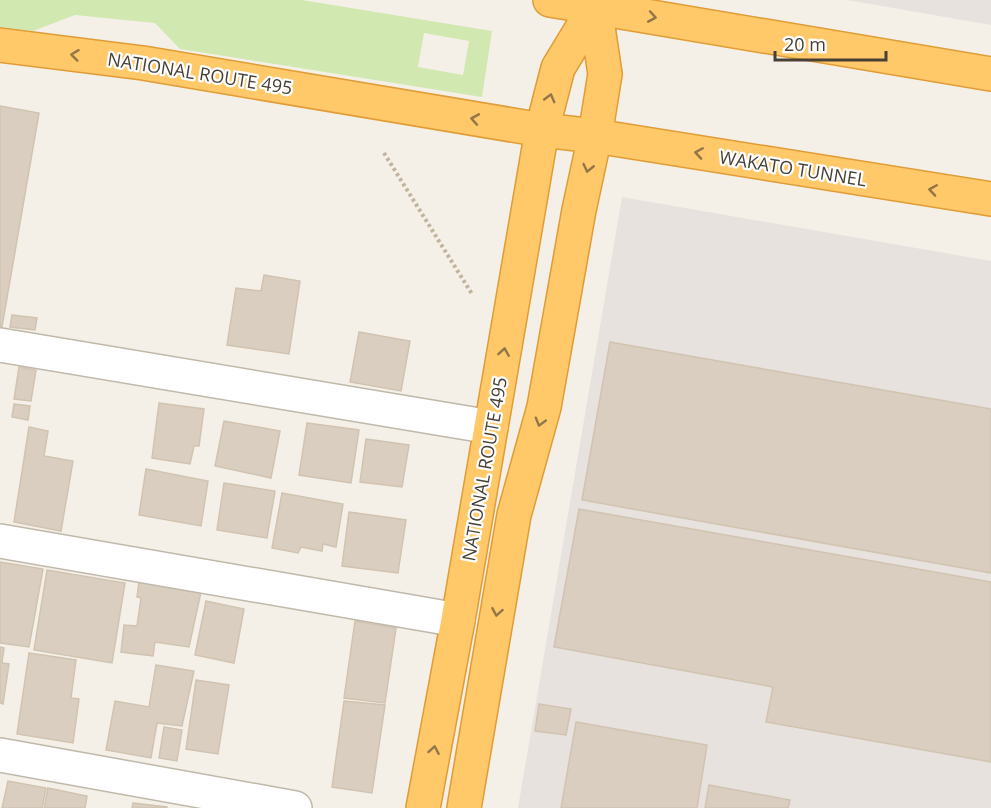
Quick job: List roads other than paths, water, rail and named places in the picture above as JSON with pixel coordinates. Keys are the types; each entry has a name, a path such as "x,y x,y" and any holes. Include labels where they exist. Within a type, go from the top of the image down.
{"highway":[{"path":"550,0 596,3 991,74"},
{"name":"NATIONAL ROUTE 495","path":"423,808 458,620 542,130 558,68 596,3"},
{"name":"NATIONAL ROUTE 495","path":"464,808 514,515 544,407 579,210 595,136 605,75 596,3"},
{"name":"NATIONAL ROUTE 495","path":"0,45 143,63 542,130 595,136"},
{"name":"WAKATO TUNNEL","path":"595,136 991,199"}],"street":[{"path":"0,345 491,428"},
{"path":"0,541 458,620"},
{"path":"0,755 295,808"}]}
